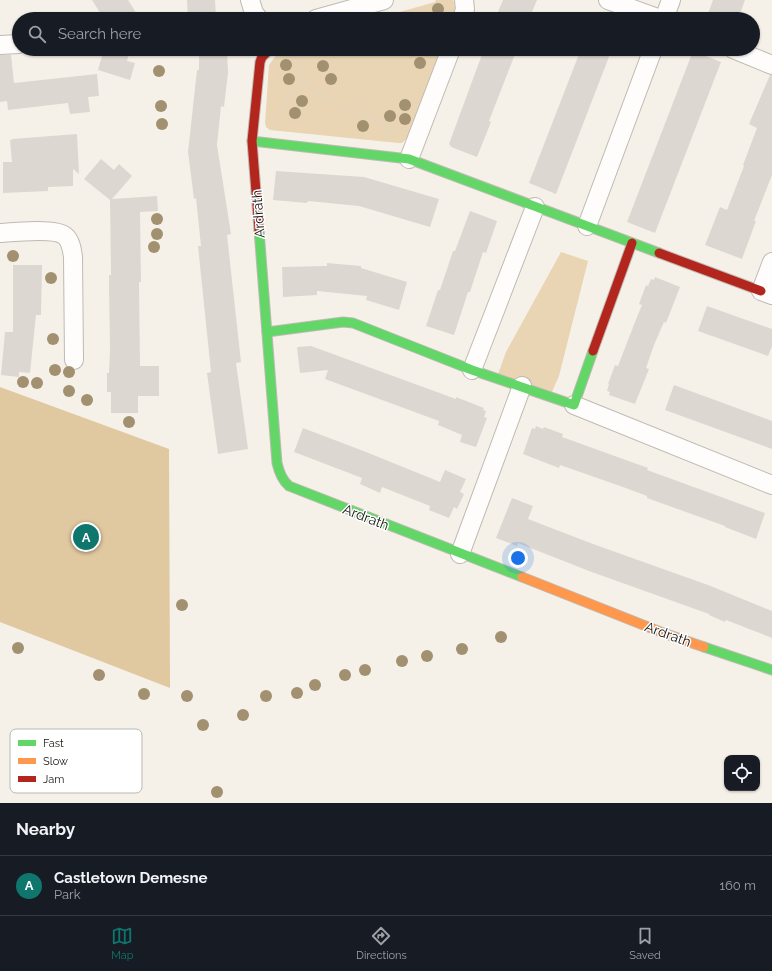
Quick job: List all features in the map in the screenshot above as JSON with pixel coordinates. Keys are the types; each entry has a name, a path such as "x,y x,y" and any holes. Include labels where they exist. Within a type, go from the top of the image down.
{"street":[{"path":"250,0 255,12"},
{"path":"341,12 384,0"},
{"path":"464,0 466,9 465,12"},
{"path":"608,0 641,12"},
{"path":"667,12 671,0"},
{"path":"0,45 12,44"},
{"name":"Ardrath","path":"263,56 260,62 252,141 277,463 278,472 283,481 289,486 666,634 772,670"},
{"path":"409,159 448,56"},
{"path":"587,226 650,56"},
{"path":"751,56 772,65"},
{"path":"252,141 409,159 767,293 772,262"},
{"path":"472,370 535,207"},
{"path":"0,233 53,232 65,236 71,245 73,257 74,360"},
{"path":"574,405 632,243"},
{"path":"267,332 343,322 353,323 472,370 574,405 772,485"},
{"path":"460,554 522,386"}],"path":[{"path":"295,56 305,82 333,101 417,138"},
{"path":"274,127 276,119 288,99 297,87 305,82"}],"shaded area":[{"path":"436,0 453,0 455,5 455,12 400,12 435,2"},
{"path":"276,56 438,56 407,138 402,143 270,130 266,127 265,123 269,65"},
{"path":"561,252 588,261 559,376 551,394 498,374 506,352"},
{"path":"0,387 169,449 170,688 0,622"}],"building":[{"path":"92,0 128,0 136,12 100,12"},
{"path":"187,0 215,0 216,12 188,12"},
{"path":"503,0 537,0 532,12 498,12"},
{"path":"713,0 745,0 741,12 709,12"},
{"path":"0,55 11,55 14,83 97,74 99,96 88,97 90,112 70,114 68,103 8,110 7,101 0,102"},
{"path":"102,56 128,56 127,61 135,63 130,80 98,70"},
{"path":"199,56 227,56 228,73 224,107 221,106 217,145 231,234 227,235 241,362 236,363 248,449 218,454 207,373 211,372 198,246 201,246 196,198 194,199 188,152 197,70 199,70"},
{"path":"481,56 514,56 489,121 491,122 477,157 451,147 449,144"},
{"path":"578,56 609,56 556,194 529,183"},
{"path":"691,56 706,56 721,62 655,233 627,222"},
{"path":"770,75 772,75 772,175 754,221 756,221 742,259 705,245 720,207 727,210 744,166 743,165 757,128 749,124"},
{"path":"77,134 79,174 73,169 73,186 48,187 48,191 3,193 3,162 12,162 10,140"},
{"path":"101,159 114,170 119,164 132,176 112,199 157,196 158,211 140,212 141,282 139,282 140,366 159,366 159,396 138,396 138,413 111,413 111,392 107,392 107,373 109,373 110,349 110,200 84,179"},
{"path":"276,171 364,177 439,199 430,227 359,206 308,201 307,203 273,200"},
{"path":"470,211 497,221 486,253 483,252 454,335 426,326 438,290 440,290 453,251 455,251"},
{"path":"327,263 361,266 361,268 407,282 399,310 366,300 367,296 317,291 317,295 283,297 282,267 327,266"},
{"path":"13,265 42,265 41,315 36,315 30,373 19,372 19,377 1,375 5,332 13,332"},
{"path":"655,277 680,287 666,323 664,322 654,345 646,368 649,369 635,404 609,395 610,392 607,391 608,384 615,365 618,366 642,305 639,304 646,285 648,286 651,279 654,280"},
{"path":"707,306 772,329 772,346 768,356 698,331"},
{"path":"311,346 484,408 483,410 486,411 484,417 487,418 476,447 460,442 462,435 438,425 439,421 325,379 328,370 300,373 297,347"},
{"path":"674,385 772,421 772,449 665,410"},
{"path":"536,426 543,429 544,427 563,434 562,437 765,513 756,539 725,526 647,498 647,496 623,487 560,465 559,468 523,454 532,428 535,429"},
{"path":"303,428 440,482 445,470 466,479 460,492 464,494 457,509 454,507 449,518 429,510 430,506 382,487 380,493 360,484 362,478 294,452"},
{"path":"512,498 533,506 528,519 708,585 772,611 772,638 726,620 725,622 709,614 589,571 518,543 517,546 496,538"}],"traffic: fast":[{"path":"252,141 409,159 659,253"},
{"path":"259,230 277,463 284,481 289,486 522,577"},
{"path":"267,332 343,322 353,323 472,370 574,405 593,351"},
{"path":"704,647 772,670"}],"traffic: slow":[{"path":"522,577 666,634 704,647"}],"traffic: jam":[{"path":"259,230 252,141 260,62 263,56"},
{"path":"593,351 632,243"},
{"path":"659,253 761,291"}],"place":[{"name":"Castletown Demesne","path":"86,537"}]}
